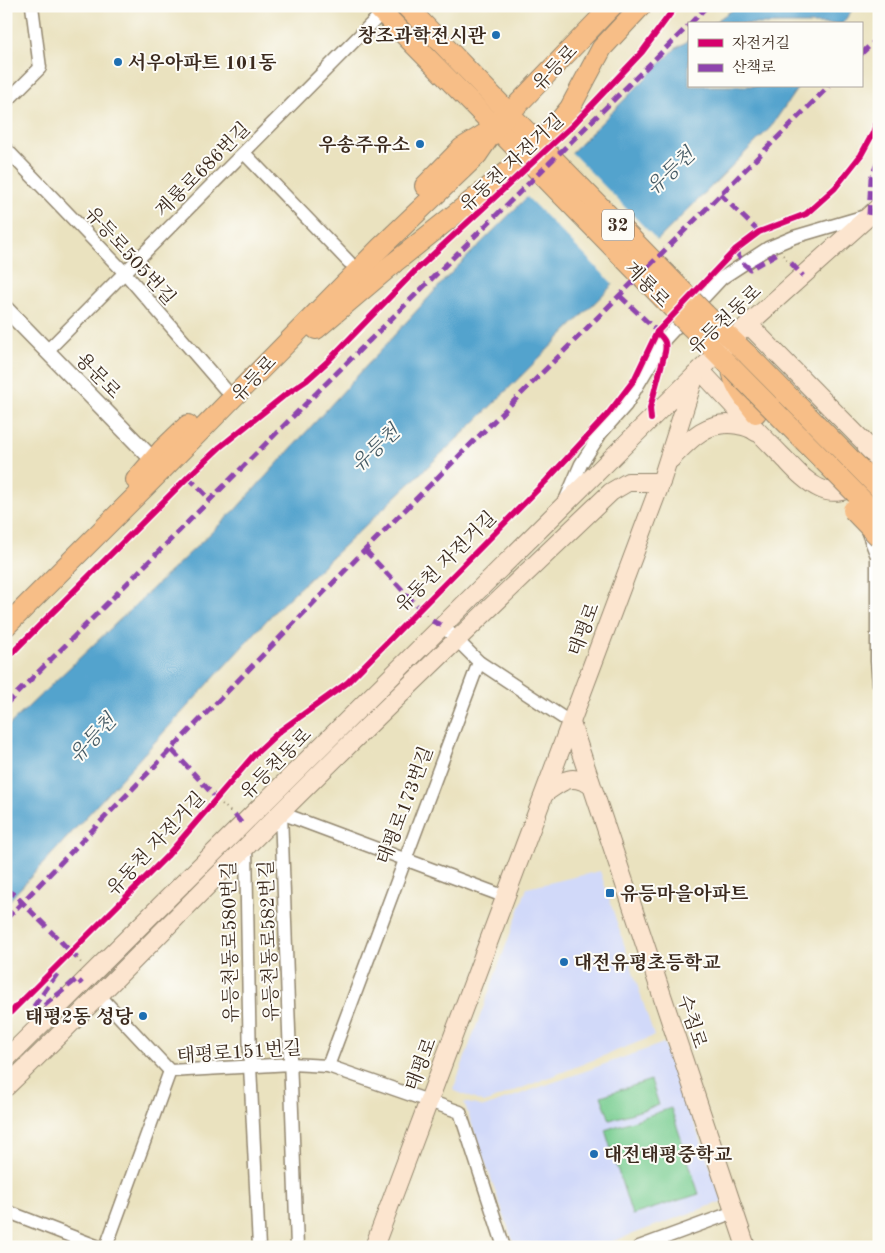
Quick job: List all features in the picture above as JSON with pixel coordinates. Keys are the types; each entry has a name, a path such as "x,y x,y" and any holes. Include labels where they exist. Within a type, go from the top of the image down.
{"main road":[{"name":"계룡로","path":"406,6 510,112 530,135 879,488"},
{"name":"유등로","path":"6,609 138,478 158,465 282,348 380,248 477,154 496,127 612,6"},
{"path":"282,348 318,328 395,262 528,154 551,132 570,108 602,48 641,6"},
{"name":"계룡로","path":"379,9 879,517"},
{"name":"유등로","path":"6,626 158,465 225,389 349,262 462,148 496,127"},
{"name":"유등천동로","path":"6,1059 437,624 562,508 732,339 874,211"},
{"path":"698,373 806,479 821,489 830,492 841,492 852,488 866,471 869,456 866,444 749,324"},
{"path":"748,355 761,355 879,473"},
{"path":"732,368 732,377 741,394 878,546"},
{"name":"태평로","path":"374,1247 661,482 698,373"},
{"path":"668,463 688,440 698,432 714,425 729,423 750,427 767,440"},
{"name":"유등천동로","path":"6,1087 100,996 246,847 456,639 611,492 628,482 661,482"},
{"name":"수침로","path":"571,723 746,1247"},
{"path":"544,793 564,780 580,778 591,785"}],"street":[{"path":"6,102 40,68 32,6"},
{"name":"계룡로686번길","path":"47,351 244,153 379,9"},
{"name":"유등로505번길","path":"6,149 125,273 225,389"},
{"path":"244,153 349,262"},
{"path":"562,508 581,464 600,434 626,405 665,339 722,278 768,248 794,237 874,211"},
{"name":"용문로","path":"6,308 158,465"},
{"path":"852,488 878,546 877,661 879,684"},
{"path":"437,624 456,639 479,662 571,723"},
{"name":"태평로173번길","path":"328,1066 479,662"},
{"path":"281,813 506,897"},
{"name":"유등천동로582번길","path":"281,813 297,1247"},
{"name":"유등천동로580번길","path":"246,847 250,1066 259,1247"},
{"path":"100,996 170,1072"},
{"name":"태평로151번길","path":"106,1247 170,1072 291,1064 328,1066 460,1112 504,1247"},
{"path":"6,1211 99,1247"},
{"path":"638,1247 734,1212"}],"path":[{"path":"780,252 791,262"},
{"path":"422,612 437,624"},
{"path":"222,804 235,815"}],"shaded area":[{"name":"대전유평초등학교","path":"600,871 654,1036 484,1103 453,1090 527,888"},
{"name":"대전태평중학교","path":"664,1043 723,1201 597,1247 515,1247 464,1102 484,1107"}],"green space":[{"path":"651,1080 659,1105 610,1120 601,1096"},
{"path":"671,1108 699,1194 632,1215 605,1130"}],"water":[{"path":"738,6 855,6 843,22 715,22"},
{"name":"유등천","path":"688,41 688,88 798,88 770,128 475,422 277,609 6,904 6,728 236,509 450,274 675,49"}],"pier":[{"path":"570,151 659,242 615,286 525,195"}],"marked path":[{"path":"692,22 707,6"},
{"path":"6,704 688,26"},
{"path":"862,53 879,37"},
{"path":"6,919 365,550 827,88"},
{"path":"869,215 871,178 879,159"},
{"path":"720,194 759,232"},
{"path":"735,250 744,264 750,269 780,252"},
{"path":"791,263 803,276"},
{"path":"620,296 660,334"},
{"path":"188,477 210,499"},
{"path":"365,550 422,611"},
{"path":"432,621 443,626"},
{"path":"172,750 219,801"},
{"path":"235,815 243,825"},
{"path":"6,890 15,895 77,958"},
{"path":"57,974 32,1009 35,1013 77,979 82,984"}],"cycle path":[{"name":"유동천 자전거길","path":"6,659 188,477 220,447 285,395 307,380 327,362 414,272 572,126 642,52 676,6"},
{"name":"유동천 자전거길","path":"6,1017 167,856 254,755 280,731 347,683 546,481 608,414 634,380 657,332 735,250 759,232 806,214 835,188 861,155 873,133 879,115"},
{"path":"651,419 650,408 666,349 664,341 657,332"}],"place":[{"name":"창조과학전시관","path":"496,35"},
{"name":"서우아파트 101동","path":"118,62"},
{"name":"우송주유소","path":"420,144"},
{"name":"유등마을아파트","path":"610,893"},
{"name":"대전유평초등학교","path":"564,962"},
{"name":"태평2동 성당","path":"143,1016"},
{"name":"대전태평중학교","path":"594,1154"}]}
